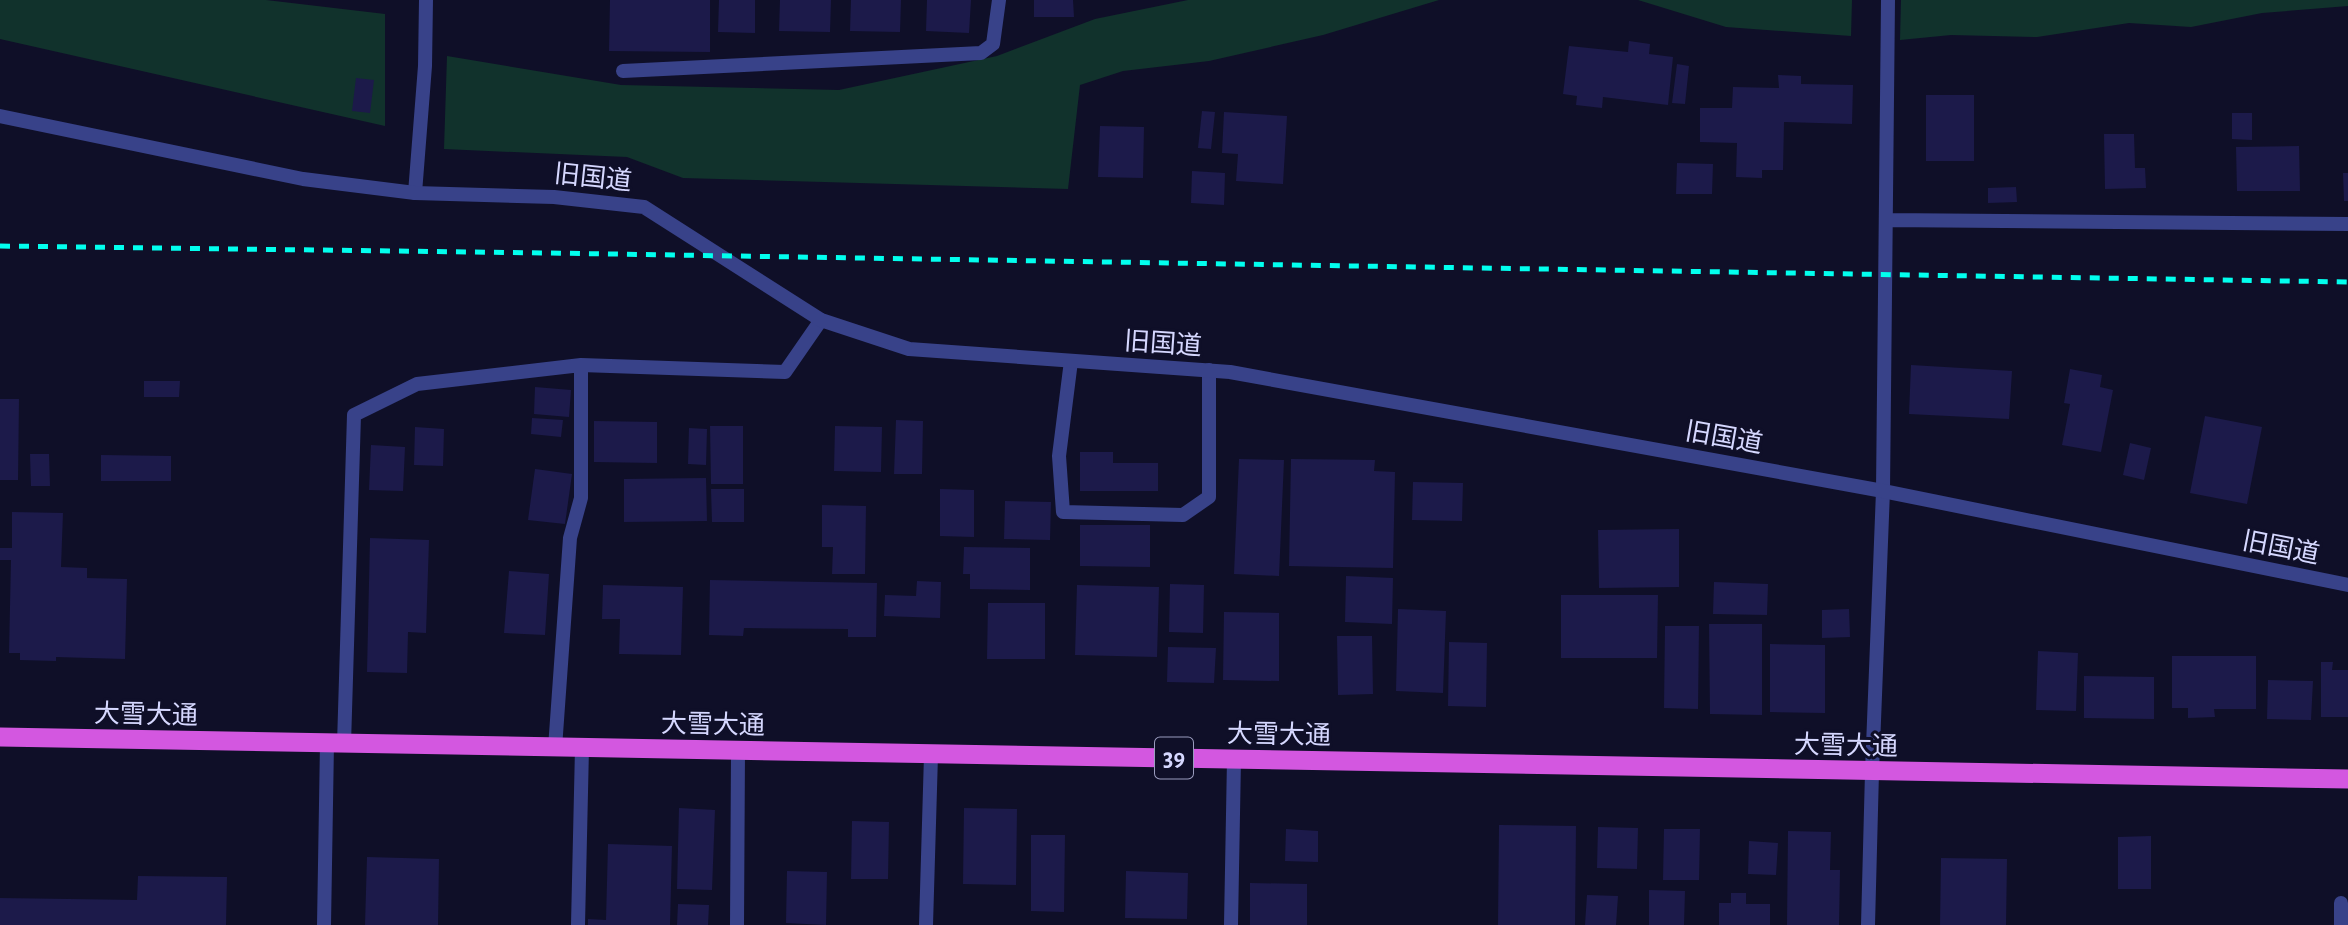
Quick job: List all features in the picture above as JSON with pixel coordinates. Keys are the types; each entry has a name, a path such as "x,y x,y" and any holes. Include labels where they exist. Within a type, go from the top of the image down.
{"highway":[{"name":"大雪大通","path":"0,737 2348,779"}],"street":[{"path":"415,193 425,66 426,0"},
{"path":"623,71 981,53 993,44 999,0"},
{"path":"1868,925 1883,491 1888,0"},
{"name":"旧国道","path":"0,117 303,179 415,193 554,197 644,207 821,320 909,349 1230,372 1883,491 2348,586"},
{"path":"1886,220 2348,224"},
{"path":"324,925 354,415 416,384 581,365 785,372 821,320"},
{"path":"1071,361 1059,456 1063,512 1183,515 1209,497 1209,370"},
{"path":"555,748 569,538 581,498 581,365"},
{"path":"578,925 582,748"},
{"path":"737,925 738,751"},
{"path":"926,925 931,755"},
{"path":"1231,925 1234,759"},
{"path":"2341,903 2341,925"}],"green space":[{"path":"0,0 266,0 385,14 385,126 0,39"},
{"path":"1188,0 1439,0 1323,35 1209,61 1123,71 1080,85 1068,189 683,178 627,157 444,149 447,56 621,85 839,90 997,56 1095,19"},
{"path":"1638,0 1852,0 1851,36 1726,27"},
{"path":"1901,0 2348,0 2348,6 2262,13 2191,27 2129,23 2037,37 1951,35 1900,40"}],"building":[{"path":"610,0 710,0 710,52 609,51"},
{"path":"719,0 755,0 755,33 718,32"},
{"path":"780,0 831,0 830,32 779,31"},
{"path":"851,0 901,0 900,32 850,31"},
{"path":"927,0 971,0 969,33 926,31"},
{"path":"1034,0 1073,0 1074,17 1034,17"},
{"path":"1629,41 1650,44 1649,54 1673,57 1668,105 1603,97 1602,108 1576,105 1577,96 1563,94 1569,46 1628,52"},
{"path":"1677,64 1689,66 1685,104 1672,103"},
{"path":"1778,75 1801,76 1801,84 1853,85 1852,124 1784,122 1783,170 1762,170 1762,178 1736,177 1737,143 1700,142 1700,108 1732,108 1733,87 1779,88"},
{"path":"356,78 374,80 370,113 352,111"},
{"path":"1926,95 1974,95 1974,161 1926,161"},
{"path":"1202,111 1215,112 1211,149 1198,148"},
{"path":"1224,112 1287,116 1283,184 1236,181 1238,154 1222,153"},
{"path":"2232,113 2252,113 2252,140 2232,139"},
{"path":"1100,126 1144,127 1143,178 1098,177"},
{"path":"2104,134 2134,134 2135,168 2145,168 2146,188 2105,189"},
{"path":"2299,146 2300,191 2237,191 2236,147"},
{"path":"1677,163 1713,164 1712,194 1676,194"},
{"path":"1192,171 1225,173 1224,205 1191,203"},
{"path":"2343,173 2348,173 2348,201 2344,201"},
{"path":"2016,187 2017,202 1988,203 1988,188"},
{"path":"1911,365 2012,371 2009,419 1909,414"},
{"path":"2070,369 2102,375 2100,387 2113,390 2101,452 2062,445 2070,404 2064,403"},
{"path":"144,381 180,381 179,397 144,397"},
{"path":"535,387 571,390 569,417 534,414"},
{"path":"0,399 19,399 18,480 0,480"},
{"path":"2205,416 2262,427 2247,504 2190,493"},
{"path":"532,418 563,420 561,437 531,434"},
{"path":"896,420 923,421 922,474 894,474"},
{"path":"594,421 657,422 657,463 594,462"},
{"path":"710,426 743,426 743,484 711,484"},
{"path":"835,426 882,427 881,472 834,471"},
{"path":"415,427 444,429 443,466 414,465"},
{"path":"689,428 707,429 706,465 688,464"},
{"path":"2130,443 2151,448 2144,480 2123,475"},
{"path":"371,445 405,447 403,491 369,490"},
{"path":"1080,452 1113,452 1113,463 1158,463 1158,491 1080,491"},
{"path":"30,454 49,454 50,486 31,486"},
{"path":"101,455 171,456 171,481 101,481"},
{"path":"1239,459 1284,460 1279,576 1234,574"},
{"path":"1291,459 1375,460 1374,471 1395,472 1393,568 1289,566"},
{"path":"535,469 572,474 565,524 528,520"},
{"path":"706,478 707,521 624,522 624,479"},
{"path":"1413,482 1463,483 1462,521 1412,520"},
{"path":"711,489 744,489 744,522 712,522"},
{"path":"940,489 974,490 974,537 940,536"},
{"path":"1005,501 1051,502 1050,540 1004,539"},
{"path":"822,505 866,506 865,574 832,574 833,547 822,547"},
{"path":"12,512 63,513 61,567 87,568 87,578 127,579 125,659 56,657 56,661 20,660 20,653 9,653 11,560 0,560 0,548 12,548"},
{"path":"1080,525 1150,525 1150,567 1080,566"},
{"path":"1679,529 1679,587 1599,588 1598,530"},
{"path":"370,538 429,540 426,633 408,632 407,673 367,672"},
{"path":"964,547 1030,548 1030,590 970,589 970,574 963,574"},
{"path":"509,571 549,574 545,635 504,633"},
{"path":"1346,576 1393,578 1392,624 1345,622"},
{"path":"710,580 877,583 876,637 848,637 848,629 744,628 743,636 709,635"},
{"path":"917,581 941,582 940,618 884,616 885,595 916,596"},
{"path":"1714,582 1768,584 1767,615 1713,614"},
{"path":"1170,584 1204,585 1203,633 1169,632"},
{"path":"603,585 683,587 681,655 619,654 620,619 602,619"},
{"path":"1077,585 1159,587 1157,657 1075,655"},
{"path":"1561,595 1658,595 1657,658 1561,658"},
{"path":"988,603 1045,603 1045,659 987,659"},
{"path":"1398,609 1446,611 1443,693 1396,691"},
{"path":"1849,609 1850,637 1822,638 1822,610"},
{"path":"1224,612 1279,613 1279,681 1223,680"},
{"path":"1709,624 1762,624 1762,715 1710,714"},
{"path":"1665,626 1699,626 1698,709 1664,708"},
{"path":"1337,636 1372,636 1373,694 1338,695"},
{"path":"1449,642 1487,643 1486,707 1448,706"},
{"path":"1770,644 1825,645 1825,713 1770,712"},
{"path":"1168,647 1216,648 1214,683 1167,682"},
{"path":"2038,651 2078,653 2076,711 2036,710"},
{"path":"2172,656 2256,656 2256,709 2214,709 2215,717 2188,718 2188,708 2172,708"},
{"path":"2321,662 2333,662 2332,670 2348,670 2348,717 2321,717"},
{"path":"2084,676 2154,677 2154,719 2084,718"},
{"path":"2268,680 2313,681 2311,720 2267,719"},
{"path":"679,808 715,810 712,890 677,889"},
{"path":"964,808 1017,809 1016,885 963,884"},
{"path":"852,821 889,822 888,879 851,879"},
{"path":"1499,825 1576,826 1575,925 1498,925"},
{"path":"1598,827 1638,828 1637,869 1597,868"},
{"path":"1286,829 1318,831 1318,862 1285,861"},
{"path":"1664,829 1700,829 1699,880 1663,880"},
{"path":"1788,831 1831,832 1830,870 1840,870 1839,925 1787,925"},
{"path":"1031,835 1065,835 1064,912 1031,911"},
{"path":"2151,836 2151,889 2118,889 2118,837"},
{"path":"1749,841 1778,843 1776,875 1748,874"},
{"path":"608,844 672,846 670,925 588,925 588,919 606,920"},
{"path":"367,857 439,859 438,925 365,925"},
{"path":"1941,858 2007,859 2006,925 1940,925"},
{"path":"787,871 827,872 826,925 786,923"},
{"path":"1126,871 1188,873 1187,919 1125,918"},
{"path":"138,876 227,877 226,925 0,925 0,898 137,900"},
{"path":"1250,883 1307,884 1307,925 1250,925"},
{"path":"1649,890 1685,891 1684,925 1649,925"},
{"path":"1731,893 1746,893 1746,904 1770,904 1770,925 1719,925 1719,903 1731,903"},
{"path":"1587,895 1618,896 1616,925 1585,925"},
{"path":"678,904 709,905 708,925 677,925"}],"railway":[{"path":"0,246 2348,282"}]}
